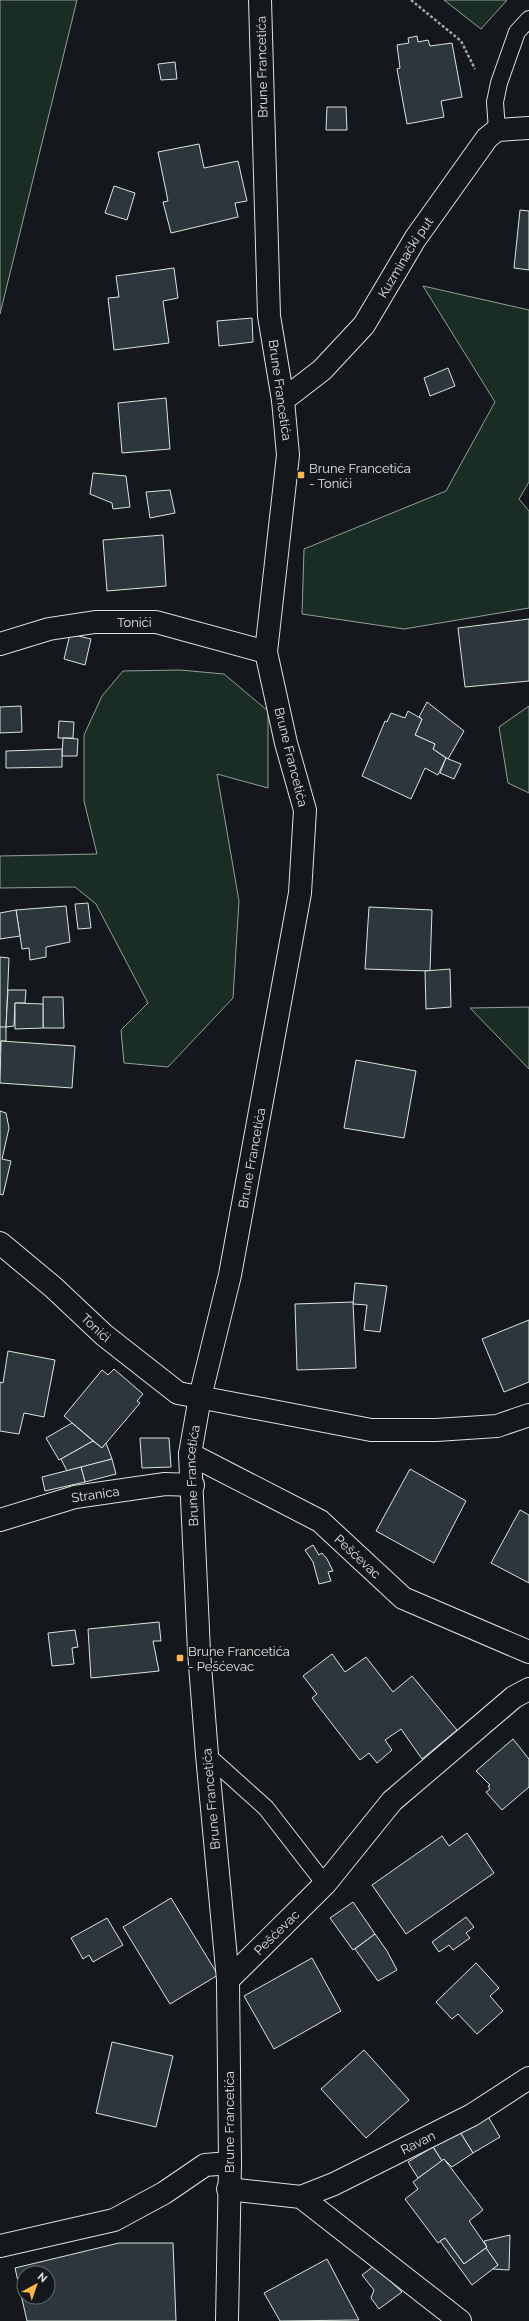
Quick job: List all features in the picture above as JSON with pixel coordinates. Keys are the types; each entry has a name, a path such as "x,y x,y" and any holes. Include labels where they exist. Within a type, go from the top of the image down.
{"street":[{"name":"Brune Francetića","path":"227,2321 228,2189 230,2163 228,1980 206,1755 199,1652 193,1485 190,1454 200,1397 230,1275 300,893 305,810 286,743 266,652 288,455 284,400 269,316 260,0"},
{"path":"497,130 529,128"},
{"name":"Kuzminački put","path":"284,400 322,370 364,325 415,239 464,166 487,138 497,130"},
{"name":"Tonići","path":"0,644 56,628 95,622 156,622 266,652"},
{"name":"Tonići","path":"0,1243 53,1286 104,1336 178,1393 371,1430 436,1430 497,1426 529,1415"},
{"name":"Pešćevac","path":"190,1454 320,1521 403,1598 529,1652"},
{"name":"Stranica","path":"0,1520 75,1497 165,1484 193,1485"},
{"name":"Pešćevac","path":"228,1980 325,1884 392,1801 514,1697 529,1689"},
{"name":"Ravan","path":"228,2189 301,2197 334,2184 472,2115 529,2078"},
{"path":"0,2246 114,2220 164,2193 205,2165 230,2163"},
{"path":"301,2197 460,2321"}],"lane":[{"path":"497,130 495,102 499,82 517,32 529,19"},
{"path":"206,1755 266,1808 325,1884"}],"path":[{"path":"411,0 461,41 475,70"}],"green space":[{"path":"0,0 77,0 0,314"},
{"path":"444,0 507,0 481,29"},
{"path":"423,286 529,310 529,482 519,499 529,511 529,608 404,629 302,614 304,549 446,491 495,402"},
{"path":"180,670 224,674 268,711 268,788 217,774 239,901 233,998 168,1067 124,1063 121,1030 148,1003 96,904 75,887 0,888 0,856 97,854 84,801 84,735 102,696 123,671"},
{"path":"529,706 529,793 508,783 499,727"},
{"path":"529,1007 529,1069 470,1008"}],"building":[{"path":"417,36 418,42 428,40 430,46 452,43 462,97 441,101 444,117 407,124 397,69 400,68 397,45 409,43 408,38"},
{"path":"175,62 177,79 161,80 158,64"},
{"path":"327,107 346,107 347,130 326,130"},
{"path":"199,144 204,168 238,161 247,201 235,203 238,217 171,233 163,202 168,201 158,152"},
{"path":"114,186 135,193 127,220 105,213"},
{"path":"520,210 529,211 529,270 514,268"},
{"path":"174,268 178,298 163,301 169,343 114,350 108,298 119,297 116,276"},
{"path":"252,318 253,342 219,346 217,321"},
{"path":"448,368 455,386 430,396 424,378"},
{"path":"166,398 170,449 122,453 118,403"},
{"path":"93,473 126,476 130,507 113,509 112,503 90,494"},
{"path":"170,490 175,513 150,518 146,492"},
{"path":"163,535 166,586 107,591 103,540"},
{"path":"529,619 529,681 465,687 458,628"},
{"path":"70,634 91,639 85,665 64,659"},
{"path":"427,702 464,731 448,759 433,749 435,744 415,735 422,719 419,717"},
{"path":"21,706 22,732 0,733 0,707"},
{"path":"408,711 422,719 415,735 435,744 433,749 446,758 438,775 425,768 411,799 362,776 385,721 387,722 391,713 405,718"},
{"path":"59,721 74,722 73,738 58,738"},
{"path":"63,738 78,739 77,756 62,756"},
{"path":"62,749 62,767 6,768 6,751"},
{"path":"446,758 461,764 454,779 440,773"},
{"path":"88,903 91,928 78,929 75,904"},
{"path":"66,906 70,942 46,947 46,957 30,960 29,948 22,949 16,910"},
{"path":"369,907 432,910 430,971 365,969"},
{"path":"16,910 20,936 0,939 0,913"},
{"path":"0,957 9,958 6,1028 0,1027"},
{"path":"450,969 451,1007 426,1009 425,971"},
{"path":"8,990 26,990 25,1003 15,1003 14,1026 6,1027"},
{"path":"43,997 63,997 64,1028 43,1028"},
{"path":"15,1003 43,1004 43,1028 15,1029"},
{"path":"0,1027 6,1027 6,1041 1,1041 0,1053"},
{"path":"1,1041 75,1046 72,1088 0,1083"},
{"path":"356,1060 416,1071 404,1138 344,1128"},
{"path":"0,1111 6,1113 9,1128 2,1159 11,1161 3,1195 0,1194"},
{"path":"355,1283 387,1286 380,1332 364,1330 367,1305 353,1304"},
{"path":"353,1302 356,1368 297,1370 295,1304"},
{"path":"529,1320 529,1382 504,1392 482,1339"},
{"path":"8,1351 55,1360 44,1417 24,1413 19,1434 0,1431 0,1382 3,1383"},
{"path":"114,1369 143,1394 137,1401 140,1403 102,1448 64,1416 102,1370 108,1375"},
{"path":"72,1423 93,1441 59,1460 46,1438"},
{"path":"140,1438 169,1438 171,1467 142,1468"},
{"path":"93,1441 102,1448 106,1443 112,1459 67,1471 61,1459"},
{"path":"112,1459 116,1474 85,1482 81,1467"},
{"path":"81,1467 85,1482 45,1491 42,1477"},
{"path":"410,1469 466,1501 434,1563 376,1531"},
{"path":"520,1510 529,1515 529,1583 491,1563"},
{"path":"313,1545 319,1555 322,1553 327,1559 333,1571 328,1572 331,1581 319,1584 313,1562 305,1550"},
{"path":"159,1622 161,1641 153,1641 159,1671 91,1678 88,1629"},
{"path":"75,1630 78,1647 72,1648 74,1664 52,1666 48,1633"},
{"path":"332,1654 345,1672 366,1657 393,1692 412,1676 457,1730 422,1759 401,1729 385,1740 392,1750 377,1763 369,1753 360,1760 312,1698 317,1694 303,1676"},
{"path":"513,1739 529,1759 529,1787 502,1810 486,1792 490,1789 488,1786 490,1785 476,1771"},
{"path":"467,1833 494,1873 406,1934 372,1885 442,1836 449,1846"},
{"path":"171,1898 218,1975 170,2004 123,1927"},
{"path":"353,1902 375,1934 353,1950 330,1918"},
{"path":"466,1917 474,1927 466,1933 470,1938 453,1950 449,1945 439,1952 432,1942"},
{"path":"107,1918 123,1945 93,1962 89,1955 83,1959 71,1938"},
{"path":"375,1934 387,1951 397,1970 378,1981 355,1949"},
{"path":"312,1958 341,2011 274,2049 244,1996"},
{"path":"476,1963 499,1988 490,1996 503,2011 477,2034 458,2014 452,2019 436,2002"},
{"path":"112,2042 173,2056 156,2127 96,2113"},
{"path":"364,2050 409,2100 366,2138 321,2089"},
{"path":"486,2113 500,2137 473,2153 458,2129"},
{"path":"458,2129 473,2153 452,2167 444,2159 442,2161 432,2145"},
{"path":"433,2147 442,2161 418,2178 408,2162"},
{"path":"444,2159 483,2210 469,2221 487,2247 464,2264 445,2238 438,2243 405,2199 418,2189 413,2182"},
{"path":"510,2235 509,2270 492,2269 498,2265 486,2248 487,2247 484,2241"},
{"path":"445,2238 464,2264 486,2248 498,2265 472,2285 440,2241"},
{"path":"119,2243 173,2243 176,2321 27,2321 23,2305 56,2305 56,2265 27,2265"},
{"path":"327,2259 359,2320 280,2321 264,2293"},
{"path":"374,2266 402,2292 379,2309 371,2298 374,2290 362,2275"}],"place":[{"name":"Brune Francetića - Tonići","path":"301,475"},
{"name":"Brune Francetića - Pešćevac","path":"180,1658"}]}
